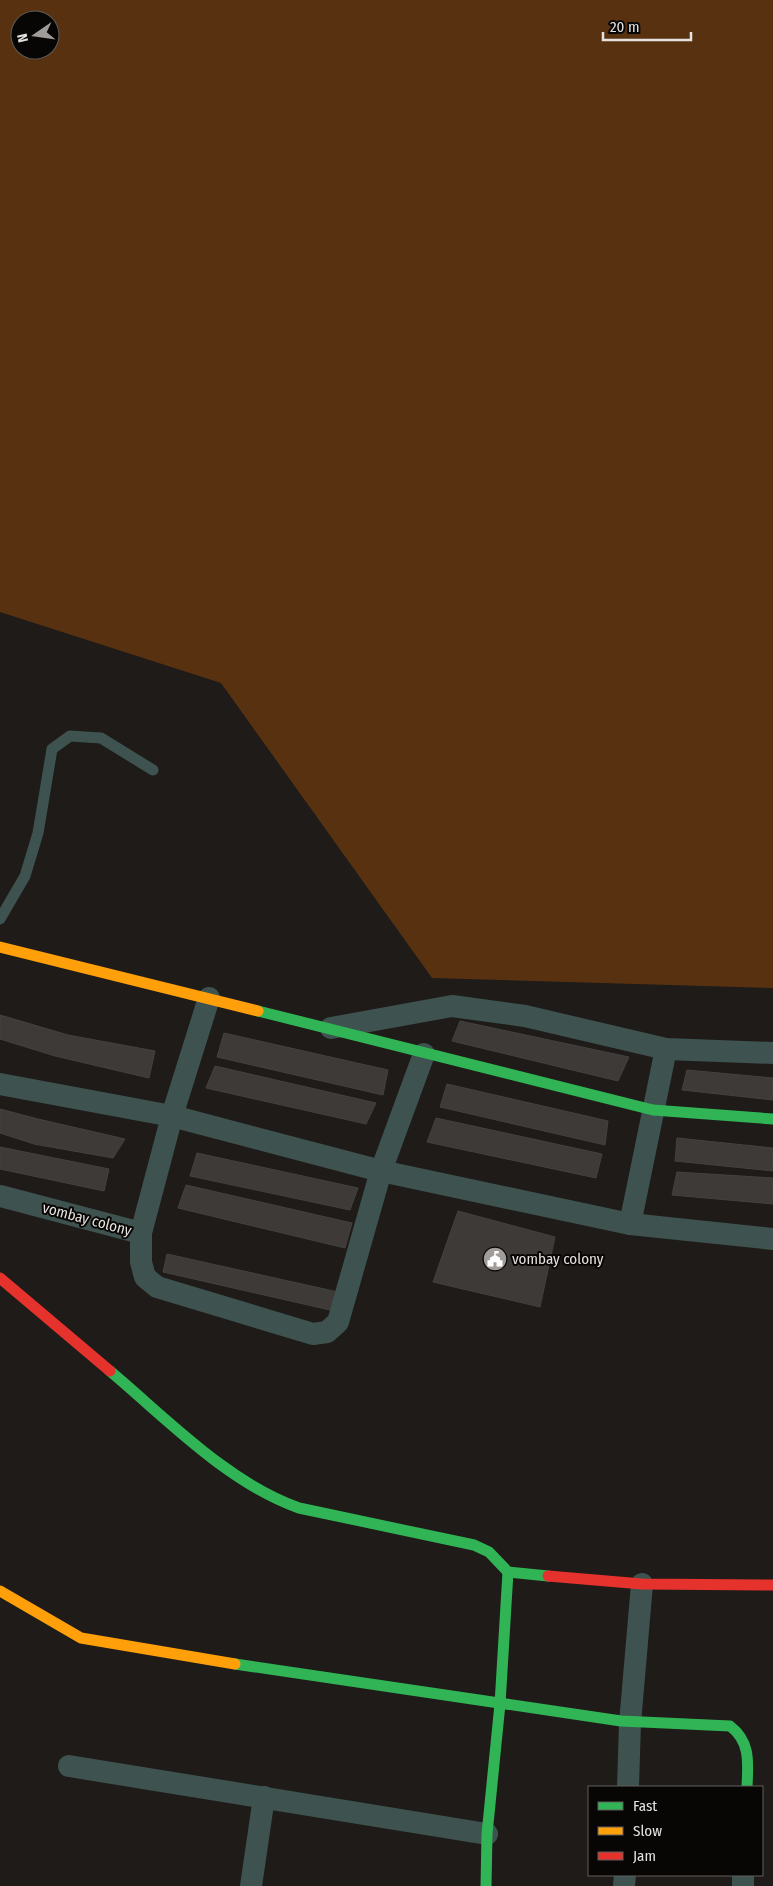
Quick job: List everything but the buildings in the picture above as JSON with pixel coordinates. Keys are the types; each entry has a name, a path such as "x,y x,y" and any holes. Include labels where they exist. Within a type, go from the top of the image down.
{"street":[{"path":"0,947 653,1110 773,1118"},
{"name":"vombay colony","path":"0,1196 142,1233 172,1116 209,998"},
{"path":"328,1029 452,1006 525,1016 666,1049 773,1053"},
{"path":"630,1224 666,1049"},
{"path":"142,1233 141,1262 145,1277 157,1287 313,1334 327,1332 338,1322 381,1171 424,1054"},
{"path":"0,1084 172,1116 381,1171 630,1224 773,1239"},
{"path":"0,1278 221,1465 279,1501 299,1508 474,1545 489,1552 508,1572 642,1584 773,1585"},
{"path":"486,1886 487,1834 500,1704 508,1572"},
{"path":"628,1786 630,1723 642,1584"},
{"path":"0,1592 81,1638 106,1644 630,1723 728,1725 743,1738 749,1755 747,1786"},
{"path":"69,1766 487,1834"},
{"path":"252,1879 264,1797"}],"lane":[{"path":"0,919 25,876 38,834 52,749 70,736 101,738 153,770"}],"shaded area":[{"path":"0,0 773,0 773,988 432,978 221,683 0,612"}],"traffic: fast":[{"path":"258,1011 653,1110 773,1119"},
{"path":"110,1371 199,1448 248,1483 273,1497 299,1508 474,1545 489,1552 508,1572 548,1576"},
{"path":"486,1886 487,1834 500,1704 508,1572"},
{"path":"235,1664 621,1721 730,1726 737,1732 745,1746 748,1761 747,1786"}],"traffic: slow":[{"path":"0,947 258,1011"},
{"path":"0,1591 81,1638 235,1664"}],"traffic: jam":[{"path":"0,1278 110,1371"},
{"path":"548,1576 642,1584 773,1585"}],"place":[{"name":"vombay colony","path":"495,1259"}]}
